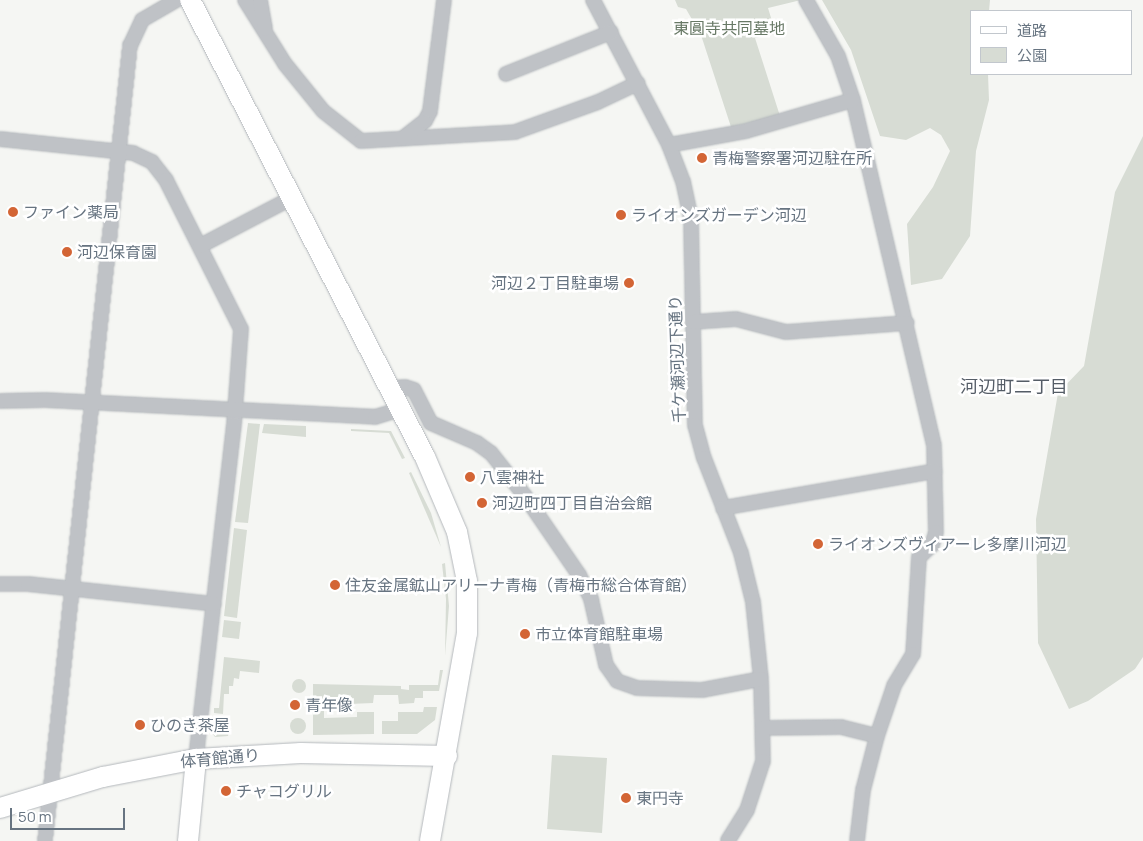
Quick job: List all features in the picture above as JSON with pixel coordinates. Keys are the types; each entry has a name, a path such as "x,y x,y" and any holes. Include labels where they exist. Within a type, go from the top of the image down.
{"street":[{"path":"45,841 132,38 147,16 176,0"},
{"path":"190,0 401,409 448,508 462,552 467,581 467,634 447,756 430,841"},
{"path":"245,0 285,64 323,111 349,134 372,143 403,138 516,132 598,102 638,83"},
{"path":"260,0 266,34"},
{"path":"403,138 425,121 430,111 444,0"},
{"name":"千ケ瀬河辺下通り","path":"593,0 669,145 683,181 691,220 694,418 704,458 748,576 761,679 763,761 747,810 728,841"},
{"path":"806,0 838,56 853,100 907,323 924,415 934,446 936,532 932,545 919,557 913,654 894,686 877,736 863,790 857,841"},
{"path":"506,74 610,32"},
{"path":"669,145 746,131 853,100"},
{"path":"0,139 142,156 159,169 241,329 235,409 188,841"},
{"path":"200,246 292,198"},
{"path":"693,322 736,319 786,332 907,323"},
{"path":"390,388 405,386 414,390 432,423 477,443 491,453 519,488 583,583 591,599 606,665 617,681 637,688 702,690 761,679"},
{"path":"0,401 93,402 375,417 401,409"},
{"path":"723,508 935,472"},
{"path":"0,584 72,589 214,604"},
{"path":"763,728 841,727 877,736"},
{"name":"体育館通り","path":"0,808 131,770 196,758 300,753 447,756"}],"green space":[{"name":"東圓寺共同墓地","path":"675,0 801,0 768,8 776,34 755,38 780,116 731,127 701,35 686,9 678,7"},
{"path":"822,0 990,0 989,10 970,10 970,75 988,75 989,100 976,151 970,236 942,279 911,285 907,224 933,187 950,151 941,135 930,128 906,140 880,136 851,50"},
{"path":"1143,136 1143,657 1135,669 1088,701 1069,709 1038,643 1036,519 1058,393 1084,366 1115,192"},
{"path":"248,423 260,424 248,523 235,522"},
{"path":"264,424 306,426 306,437 262,433"},
{"path":"351,429 391,431 405,458 402,459 389,433 351,431"},
{"path":"411,472 431,513 441,547 409,473"},
{"path":"234,528 247,530 237,618 224,616"},
{"path":"445,563 449,606 445,656 446,599 442,564"},
{"path":"224,620 241,622 239,639 222,637"},
{"path":"224,657 260,661 259,673 240,671 239,679 234,678 233,686 229,686 229,694 224,694 223,714 214,713 214,708 219,708"},
{"path":"440,670 443,670 439,691 423,691 423,698 415,698 414,703 399,704 398,695 374,695 373,703 349,704 349,709 332,709 332,700 313,700 313,684 401,686 401,689 409,690 409,685 438,685"},
{"path":"296,679 302,679 306,686 302,693 296,693 292,689 292,683"},
{"path":"424,707 437,707 435,720 417,734 382,734 382,721 398,721 398,712 423,712"},
{"path":"313,709 324,709 324,718 357,717 357,712 374,712 374,734 313,735"},
{"path":"295,718 301,718 306,723 304,732 295,734 290,729 290,723"},
{"path":"213,722 221,723 221,727 229,731 228,736 215,737 212,733"},
{"path":"552,755 607,758 602,833 547,829"}],"place":[{"name":"青梅警察署河辺駐在所","path":"702,158"},
{"name":"ファイン薬局","path":"13,212"},
{"name":"ライオンズガーデン河辺","path":"621,215"},
{"name":"河辺保育園","path":"67,252"},
{"name":"河辺２丁目駐車場","path":"629,283"},
{"name":"八雲神社","path":"470,477"},
{"name":"河辺町四丁目自治会館","path":"482,503"},
{"name":"ライオンズヴィアーレ多摩川河辺","path":"818,544"},
{"name":"住友金属鉱山アリーナ青梅（青梅市総合体育館）","path":"335,585"},
{"name":"市立体育館駐車場","path":"525,634"},
{"name":"青年像","path":"295,705"},
{"name":"ひのき茶屋","path":"140,725"},
{"name":"チャコグリル","path":"226,791"},
{"name":"東円寺","path":"626,798"}],"district":[{"name":"河辺町二丁目","path":"1014,386"}]}
